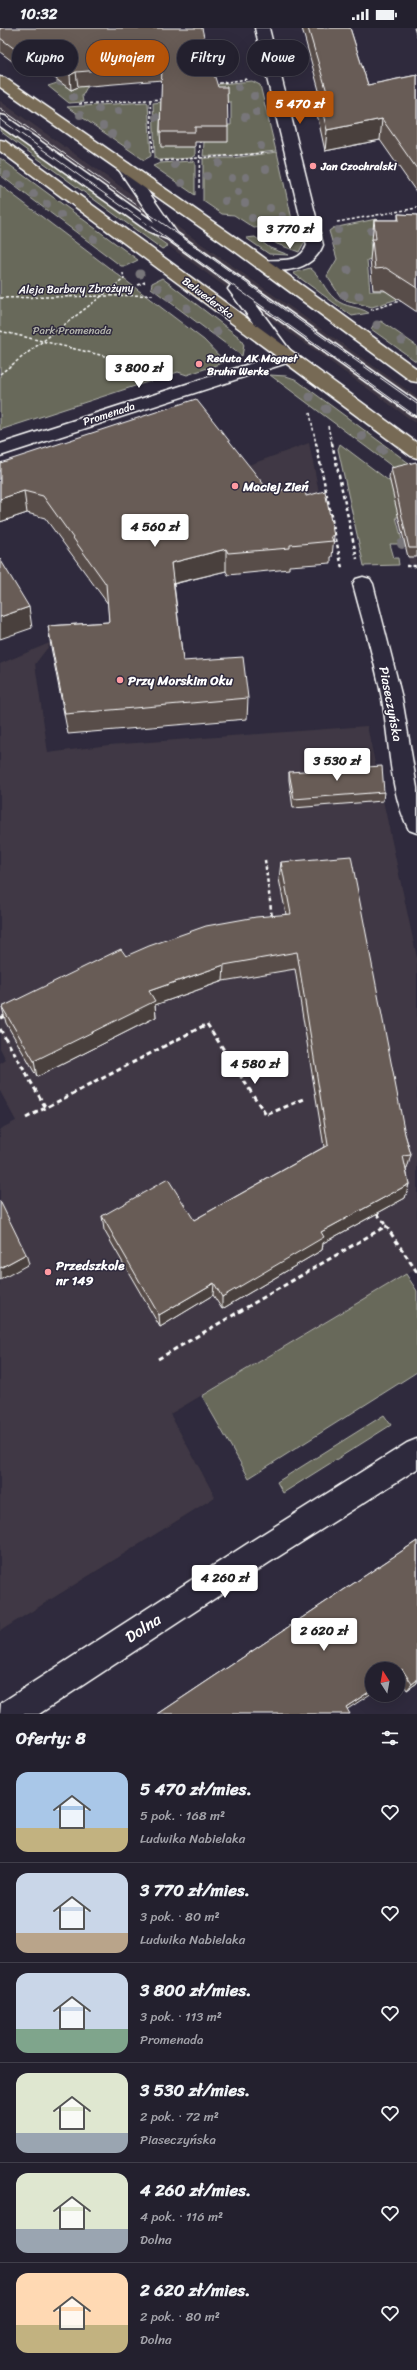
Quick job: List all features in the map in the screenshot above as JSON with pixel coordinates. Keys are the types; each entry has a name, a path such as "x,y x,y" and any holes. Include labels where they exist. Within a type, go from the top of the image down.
{"main road":[{"path":"0,81 124,167 417,377"},
{"name":"Belwederska","path":"0,144 417,452"}],"street":[{"path":"262,28 312,228 314,249 304,260 280,266 262,265"},
{"path":"0,119 153,228 172,236 417,410"},
{"path":"124,167 172,236"},
{"path":"224,273 287,357"},
{"name":"Promenada","path":"0,450 287,357"},
{"name":"Piaseczyńska","path":"362,584 392,698 407,792 417,824"},
{"name":"Dolna","path":"12,1714 260,1552 417,1453"}],"path":[{"path":"208,86 222,82 253,80"},
{"path":"77,104 168,99"},
{"path":"150,100 153,162 266,153"},
{"path":"199,196 200,135"},
{"path":"332,222 417,208"},
{"path":"263,236 312,228"},
{"path":"0,373 43,342 100,296 124,279 123,273"},
{"name":"Aleja Barbary Zbrożyny","path":"0,298 152,295"},
{"path":"371,310 404,300"},
{"path":"0,331 165,371"},
{"path":"310,413 342,568"},
{"path":"328,426 362,584"},
{"path":"406,566 417,566"},
{"path":"265,860 272,924"},
{"path":"0,1018 14,1012"},
{"path":"26,1118 207,1024 266,1116 304,1099"},
{"path":"0,1029 46,1108"},
{"path":"377,1213 417,1272"},
{"path":"158,1359 386,1226"}],"shaded area":[{"path":"0,101 417,397 417,424 0,125"},
{"path":"309,443 323,512 211,484 235,470"},
{"path":"417,516 417,564 410,564 396,517"},
{"path":"52,642 35,664 48,753 109,745 367,726 417,958 417,1268 170,1414 215,1497 0,1631 0,1129 16,1121 0,1091 0,1064 6,1060 0,1048 0,664"}],"green space":[{"path":"84,74 87,87 82,96 83,102 69,103 48,86 60,82 71,90 84,84"},
{"path":"252,81 260,85 276,151 231,156 203,156 204,142 228,125 231,125 231,102 198,102 197,92 220,84"},
{"path":"170,101 195,147 195,155 191,158 158,160 155,158 153,103"},
{"path":"148,103 151,156 144,160 67,107"},
{"path":"0,125 168,246 162,249 0,131"},
{"path":"277,152 293,224 254,228 234,215 222,214 203,201 203,158 232,158"},
{"path":"0,158 138,260 126,266 121,266 0,175"},
{"path":"195,162 195,195 153,166 160,163"},
{"name":"Park Promenada","path":"0,185 204,340 225,362 187,375 178,372 0,430"},
{"path":"376,219 385,223 388,240 370,241 372,259 367,260 370,291 411,291 411,295 372,307 345,300 340,296 327,276 337,259 329,231 333,228"},
{"path":"302,231 305,241 299,252 277,244 268,238"},
{"path":"255,237 270,248 289,255 269,254 246,238"},
{"path":"310,268 314,271 335,299 343,304 369,313 352,316 293,273"},
{"path":"162,278 239,337 244,345 242,356 151,288 152,283"},
{"path":"381,321 417,346 417,362 371,329 374,324"},
{"path":"270,375 286,376 295,379 417,469 417,485"},
{"path":"340,444 417,502 417,516 396,517 403,544 390,544 394,558 398,558 399,565 364,566 338,449"},
{"path":"406,1274 417,1291 417,1372 249,1478 202,1396"},
{"path":"384,1415 391,1425 283,1493 277,1482"}],"building":[{"path":"0,28 202,28 205,40 177,40 177,76 215,76 218,87 227,87 228,127 195,127 195,132 160,132 162,76 169,76 169,40 86,40 86,71 78,72 78,40 12,40 12,47 0,38"},
{"path":"308,28 350,28 368,85 417,75 417,169 382,119 327,130 318,94 327,92"},
{"path":"398,214 417,215 417,288 386,268 375,269 372,239 376,239 374,220 399,220"},
{"path":"196,399 269,491 305,488 306,496 325,491 334,536 331,536 333,541 290,545 290,548 228,553 226,549 171,563 183,661 243,657 248,698 65,714 48,626 109,622 106,584 43,496 24,491 0,499 0,463"},
{"path":"416,462 417,548 409,548 391,468"},
{"path":"0,559 29,607 0,617"},
{"path":"382,766 384,792 294,799 289,772"},
{"path":"351,856 405,1134 411,1155 403,1156 409,1184 321,1232 324,1237 222,1297 214,1283 159,1315 102,1216 168,1179 194,1220 328,1145 297,952 224,965 149,991 155,1001 34,1061 2,1007 121,949 126,956 149,946 206,926 256,917 291,914 281,862"},
{"path":"0,1201 26,1254 0,1268"},
{"path":"417,1541 417,1680 412,1684 405,1674 405,1662 365,1662 365,1695 346,1707 350,1714 158,1714"}],"tram line":[{"path":"0,108 417,404"},
{"path":"0,119 417,417"}],"place":[{"name":"Jan Czochralski","path":"313,166"},
{"name":"Reduta AK Magnet Bruhn Werke","path":"199,364"},
{"name":"Maciej Zień","path":"235,486"},
{"name":"Przy Morskim Oku","path":"120,680"},
{"name":"Przedszkole nr 149","path":"48,1272"}]}
